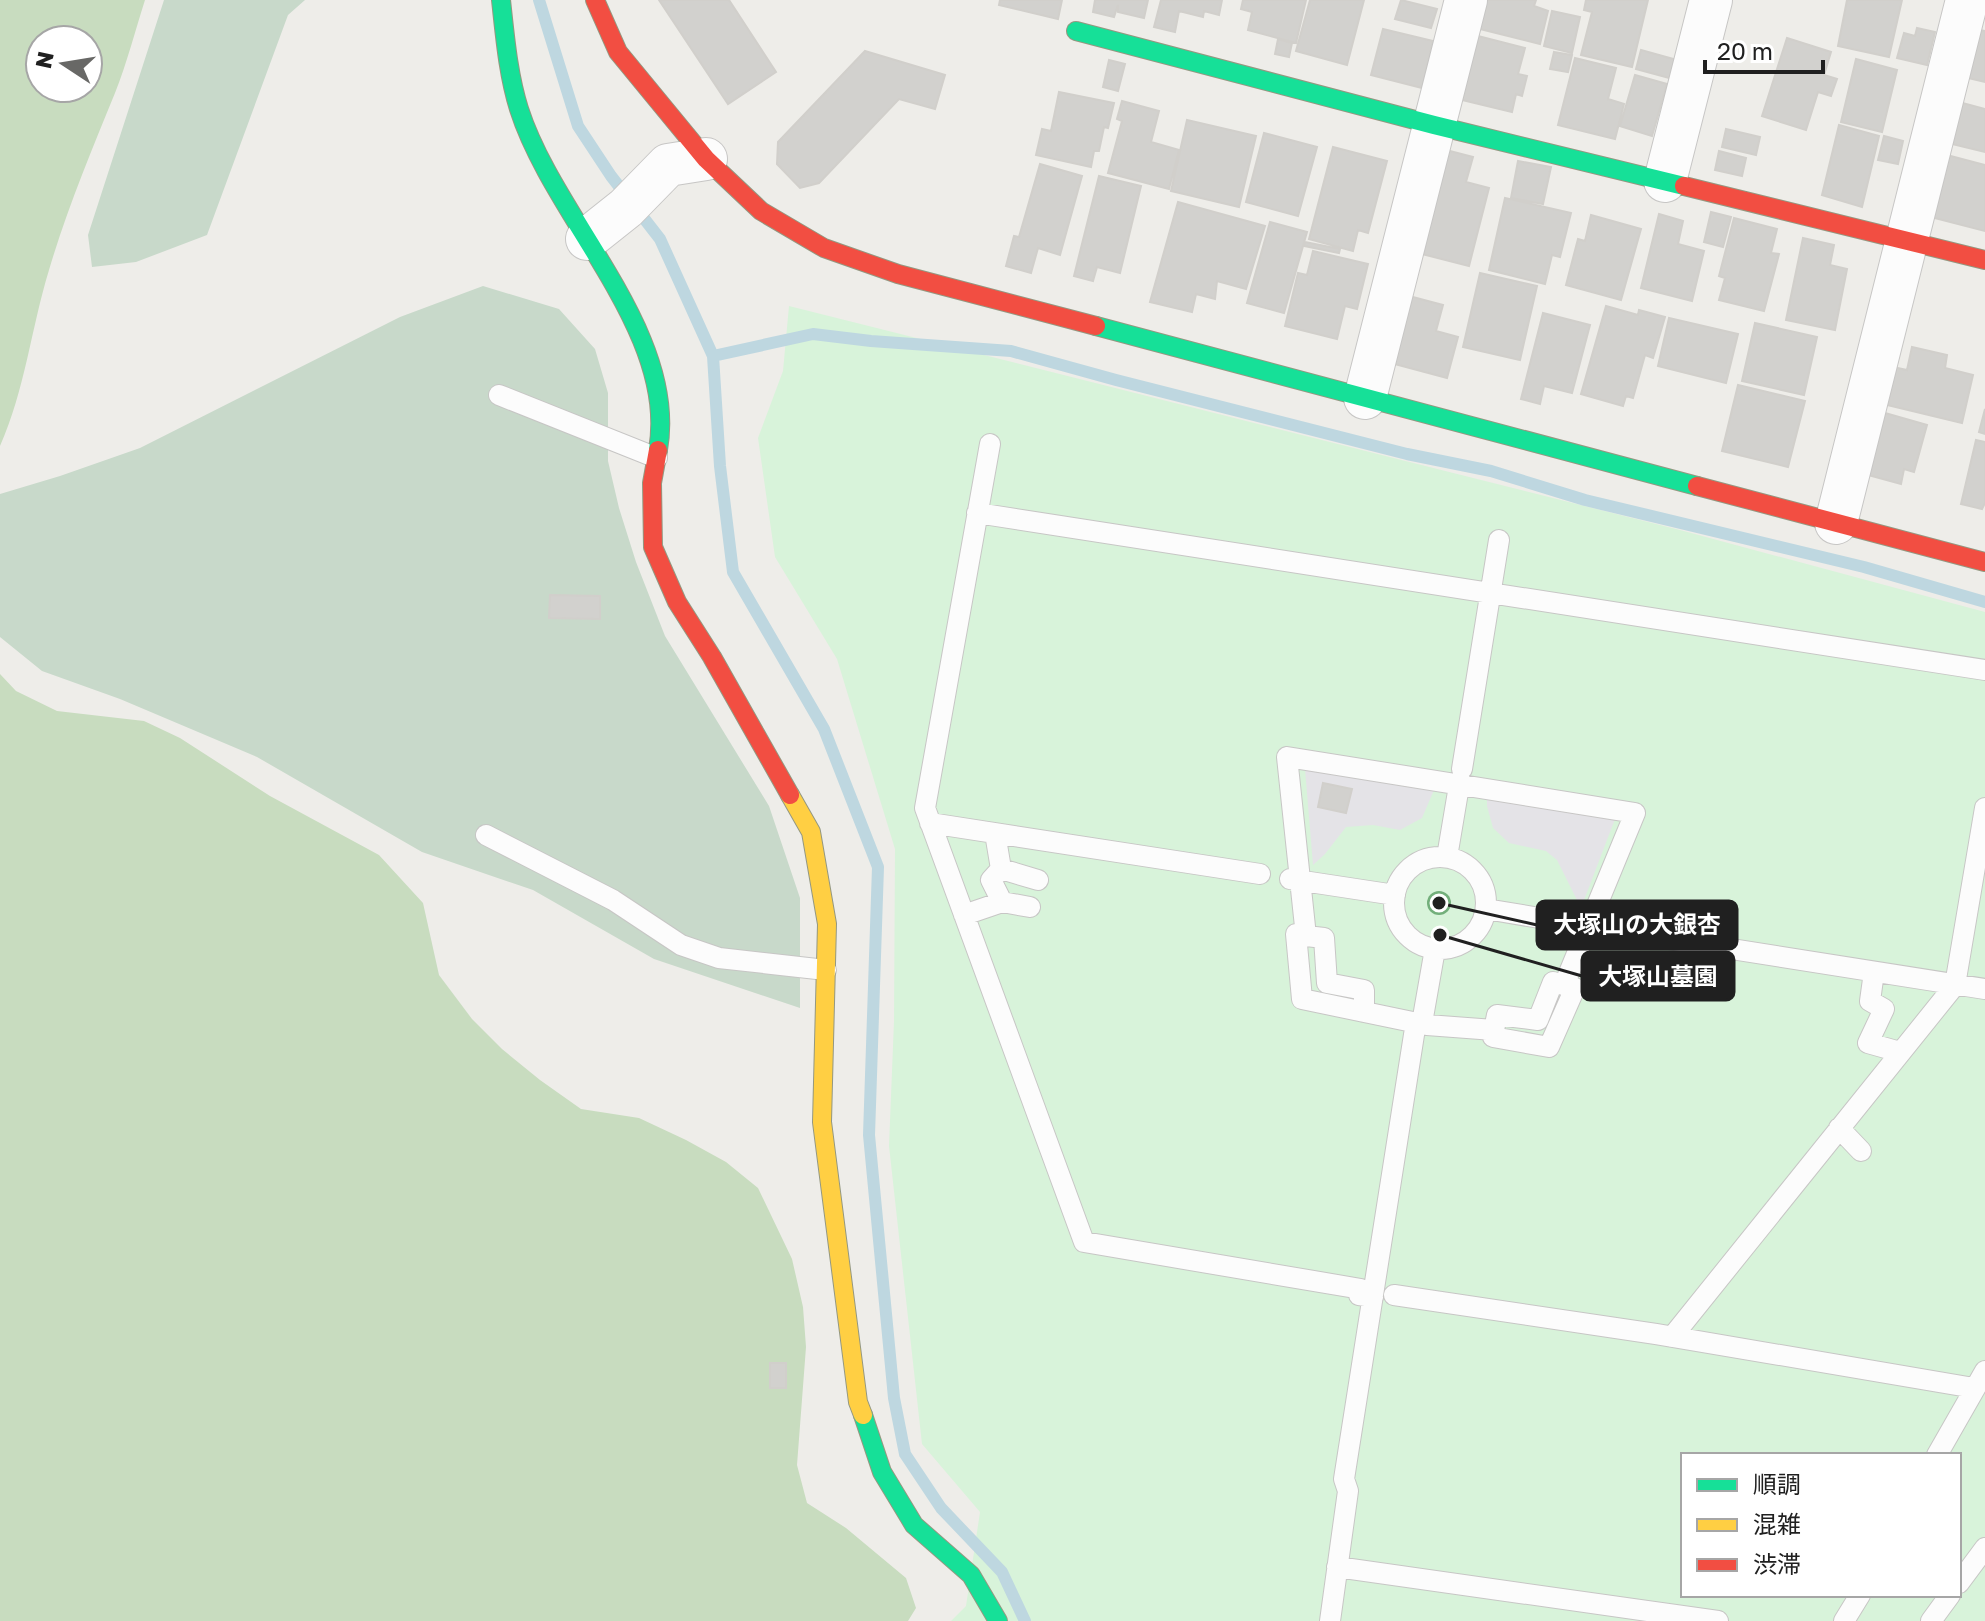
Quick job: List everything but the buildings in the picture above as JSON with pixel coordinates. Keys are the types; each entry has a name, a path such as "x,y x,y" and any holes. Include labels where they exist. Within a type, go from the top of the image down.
{"street":[{"path":"501,0 507,56 519,110 553,185 641,334 655,373 662,427 652,483 653,547 677,602 712,657 811,832 827,924 822,1122 858,1402 882,1472 914,1525 971,1575 998,1621"},
{"path":"595,0 618,52 687,162 824,248 898,274 1113,333 1985,562"},
{"path":"1365,398 1466,0"},
{"path":"1665,181 1711,0"},
{"path":"1836,523 1967,0"},
{"path":"1076,31 1434,125 1985,260"},
{"path":"587,239 687,162"}],"lane":[{"path":"499,395 657,458"},
{"path":"990,444 925,808 1084,1242 1361,1289 1359,1295 1373,1297"},
{"path":"977,513 1985,670"},
{"path":"1447,857 1499,540"},
{"path":"1306,936 1295,880 1287,757 1460,778 1635,813 1597,928 1564,985"},
{"path":"1672,1337 1955,985 1985,808"},
{"path":"930,823 1260,874"},
{"path":"995,833 1001,869"},
{"path":"486,835 613,900 681,945 719,958 826,970"},
{"path":"1447,857 1473,870 1484,887 1486,909 1479,929 1466,942 1446,950 1427,949 1411,940 1396,921 1393,902 1397,884 1407,870 1422,860 1447,857"},
{"path":"1001,869 1038,880"},
{"path":"1001,869 991,880 1002,902"},
{"path":"1295,880 1395,895"},
{"path":"964,915 1002,902 1030,907"},
{"path":"1486,909 1985,989"},
{"path":"1364,1012 1364,990 1327,983 1324,938 1296,934 1302,999 1364,1012 1422,1023 1494,1030"},
{"path":"1330,1621 1348,1491 1344,1479 1364,1390 1435,949"},
{"path":"1874,972 1865,1002 1884,1009 1868,1043 1900,1052"},
{"path":"1553,982 1564,985 1575,988 1549,1047 1493,1037 1497,1015 1538,1020 1553,982"},
{"path":"1839,1128 1861,1151"},
{"path":"1364,1390 1373,1297 1394,1198"},
{"path":"1394,1295 1980,1379 1938,1453"},
{"path":"1961,1580 1985,1548"},
{"path":"1337,1567 1718,1621"},
{"path":"1844,1621 1859,1597"},
{"path":"1931,1621 1949,1597"}],"green space":[{"path":"0,0 145,0 119,82 56,247 9,425 0,446"},
{"path":"164,0 305,0 288,15 207,235 136,262 92,267 88,235"},
{"path":"483,286 559,309 595,349 608,393 608,461 636,562 665,636 769,806 800,898 800,1008 654,959 533,890 422,852 257,757 120,699 42,671 0,637 0,494 140,448 400,317"},
{"path":"789,306 1680,530 1985,612 1985,1621 951,1621 966,1606 980,1512 922,1444 889,1146 894,1021 895,849 837,659 775,557 758,438 783,371"},
{"path":"0,674 16,691 57,711 144,721 180,738 270,796 379,855 423,903 439,975 472,1019 502,1049 581,1109 639,1118 726,1162 758,1188 792,1259 803,1307 806,1347 797,1465 807,1503 846,1528 906,1578 916,1608 908,1621 0,1621"}],"shaded area":[{"path":"1305,769 1434,790 1422,818 1400,830 1373,825 1346,827 1313,865"},
{"path":"1487,796 1615,819 1581,908 1557,860 1546,851 1509,843 1493,828"}],"waterway":[{"path":"539,0 578,126 611,176 660,239 713,356 720,466 733,572 824,729 878,867 869,1135 894,1398 905,1454 941,1508 1002,1572 1025,1621"},
{"path":"713,356 813,334 1011,351 1407,454 1491,471 1585,500 1864,567 1985,602"}],"traffic: fast":[{"path":"501,0 507,55 519,109 558,192 610,276 650,362 659,406 658,450"},
{"path":"1076,31 1434,125 1684,186"},
{"path":"1096,326 1697,486"},
{"path":"863,1415 882,1472 914,1525 971,1575 998,1621"}],"traffic: slow":[{"path":"790,795 811,832 827,924 822,1122 858,1402 863,1415"}],"traffic: jam":[{"path":"595,0 618,52 706,159 761,211 824,248 898,274 1096,326"},
{"path":"1684,186 1985,260"},
{"path":"658,450 652,483 653,547 677,602 712,657 790,795"},
{"path":"1697,486 1985,562"}],"place":[{"name":"大塚山の大銀杏","path":"1439,903"},
{"name":"大塚山墓園","path":"1440,935"}]}
